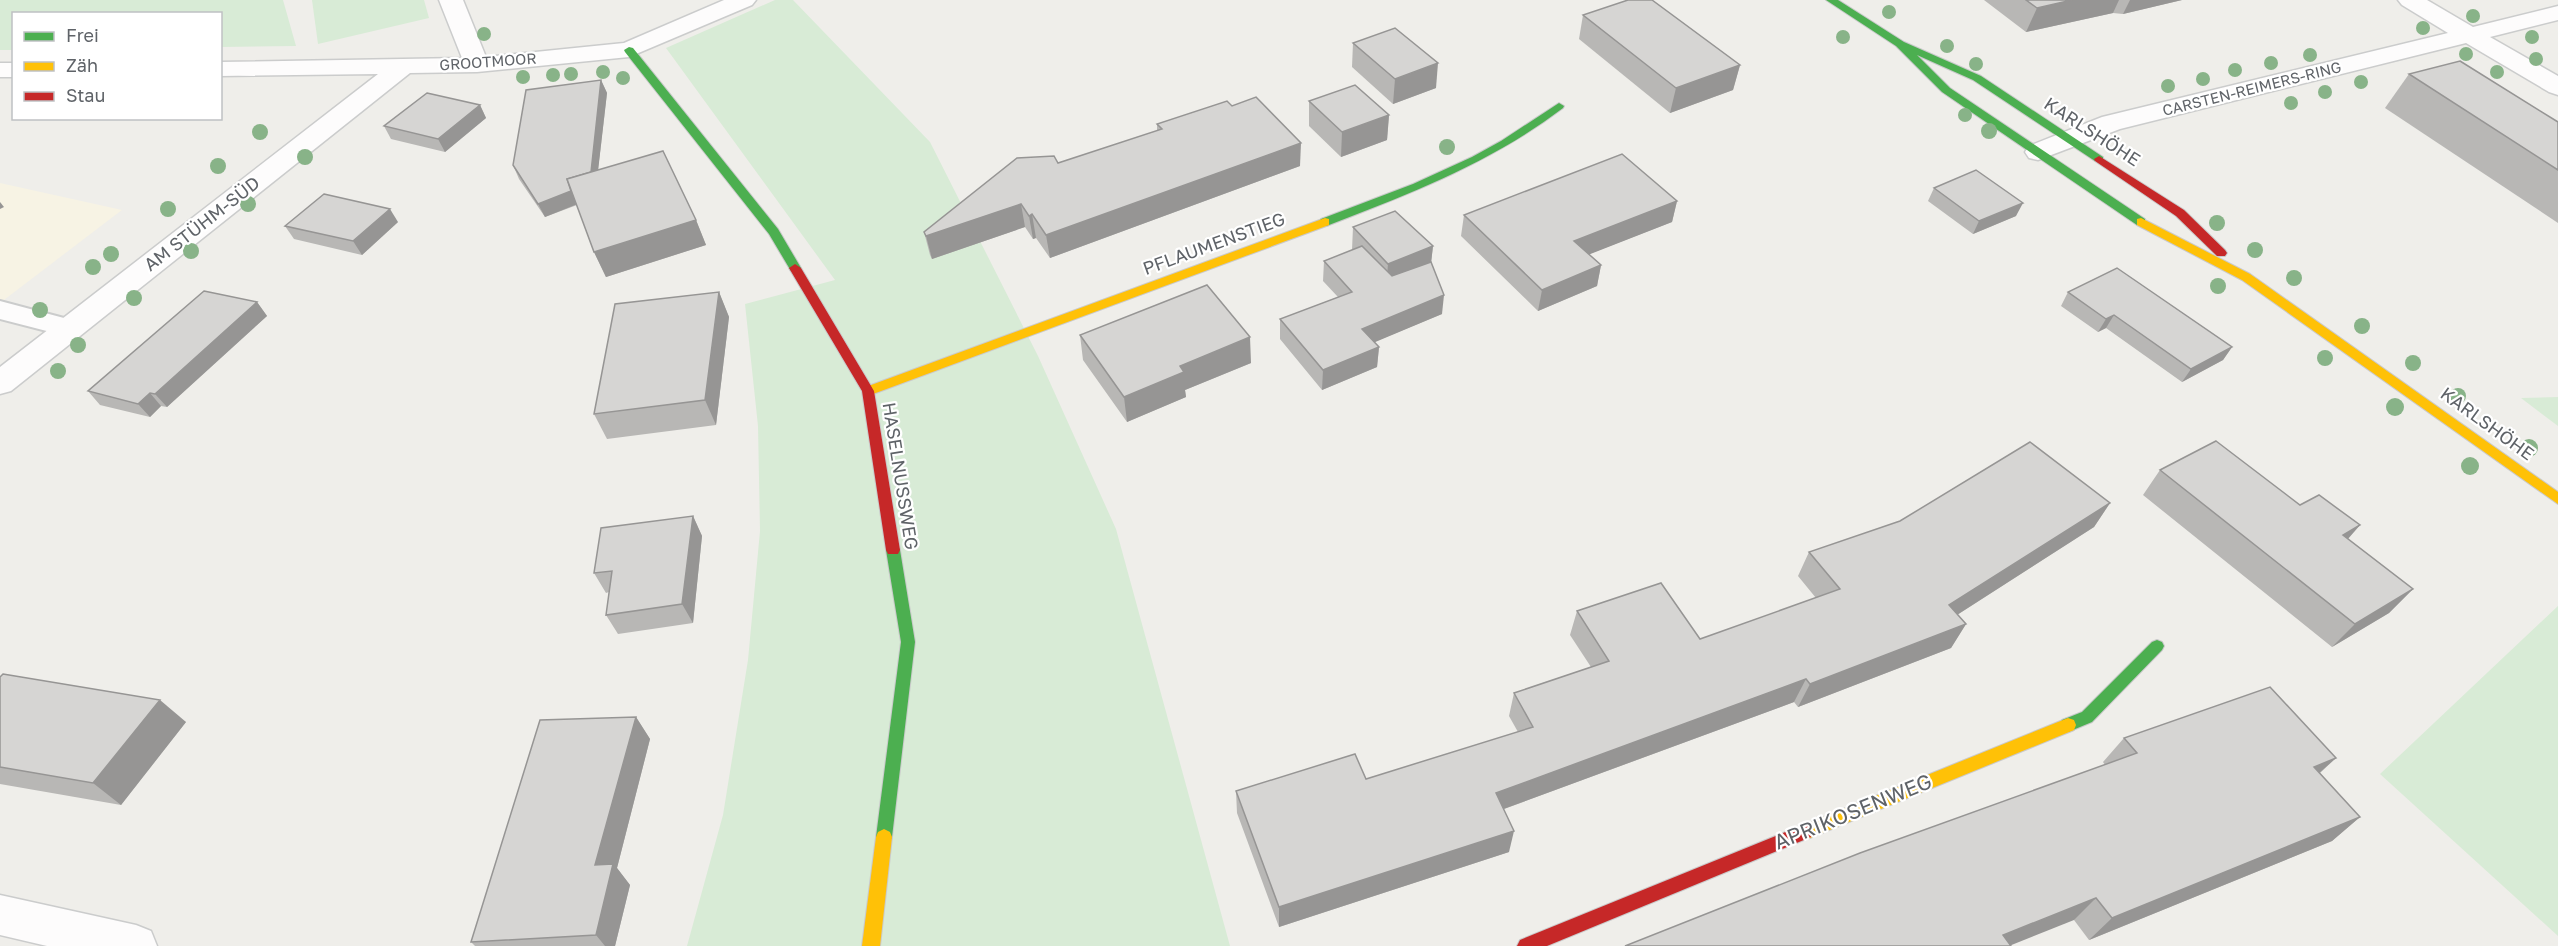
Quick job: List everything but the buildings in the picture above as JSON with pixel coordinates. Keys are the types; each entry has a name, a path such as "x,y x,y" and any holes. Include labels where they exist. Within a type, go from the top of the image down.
{"street":[{"path":"451,0 477,65"},
{"name":"GROOTMOOR","path":"222,69 477,65 629,50 744,0"},
{"name":"KARLSHÖHE","path":"1831,0 1900,44 1977,78 2180,213 2246,277"},
{"path":"2410,0 2558,87"},
{"name":"CARSTEN-REIMERS-RING","path":"2038,152 2111,123 2558,13"},
{"name":"KARLSHÖHE","path":"1900,44 1946,90 2149,227 2246,277 2558,498"},
{"name":"HASELNUSSWEG","path":"629,50 774,232 868,391 908,642 872,946"},
{"name":"AM STÜHM-SÜD","path":"0,383 405,65"},
{"name":"PFLAUMENSTIEG","path":"868,391 1259,247 1461,168 1538,126 1559,106"},
{"name":"APRIKOSENWEG","path":"1526,946 2087,717 2157,646"},
{"path":"0,915 136,946"}],"lane":[{"path":"0,310 70,328"}],"shaded area":[{"path":"0,183 122,210 0,303"}],"green space":[{"path":"0,0 283,0 296,46 222,47 222,12 12,12 12,50 0,50"},
{"path":"312,0 424,0 429,18 318,44"},
{"path":"775,0 793,0 930,142 1038,356 1116,529 1230,946 687,946 723,815 748,660 760,531 758,426 745,304 835,280 666,48"},
{"path":"2558,397 2558,426 2521,398"},
{"path":"2558,606 2558,936 2380,774"}],"traffic: fast":[{"path":"1831,0 1900,44 1977,78 2099,159"},
{"path":"1900,44 1946,90 2141,222"},
{"path":"629,50 774,232 795,268"},
{"path":"1325,222 1417,186 1476,159 1505,144 1559,106"},
{"path":"884,837 908,642 893,550"},
{"path":"2068,725 2087,717 2157,646"}],"traffic: slow":[{"path":"868,391 1325,222"},
{"path":"2141,222 2246,277 2558,499"},
{"path":"1805,832 2068,725"},
{"path":"871,946 884,837"}],"traffic: jam":[{"path":"2099,159 2180,213 2221,253"},
{"path":"795,268 868,391 893,550"},
{"path":"1526,946 1805,832"}]}
